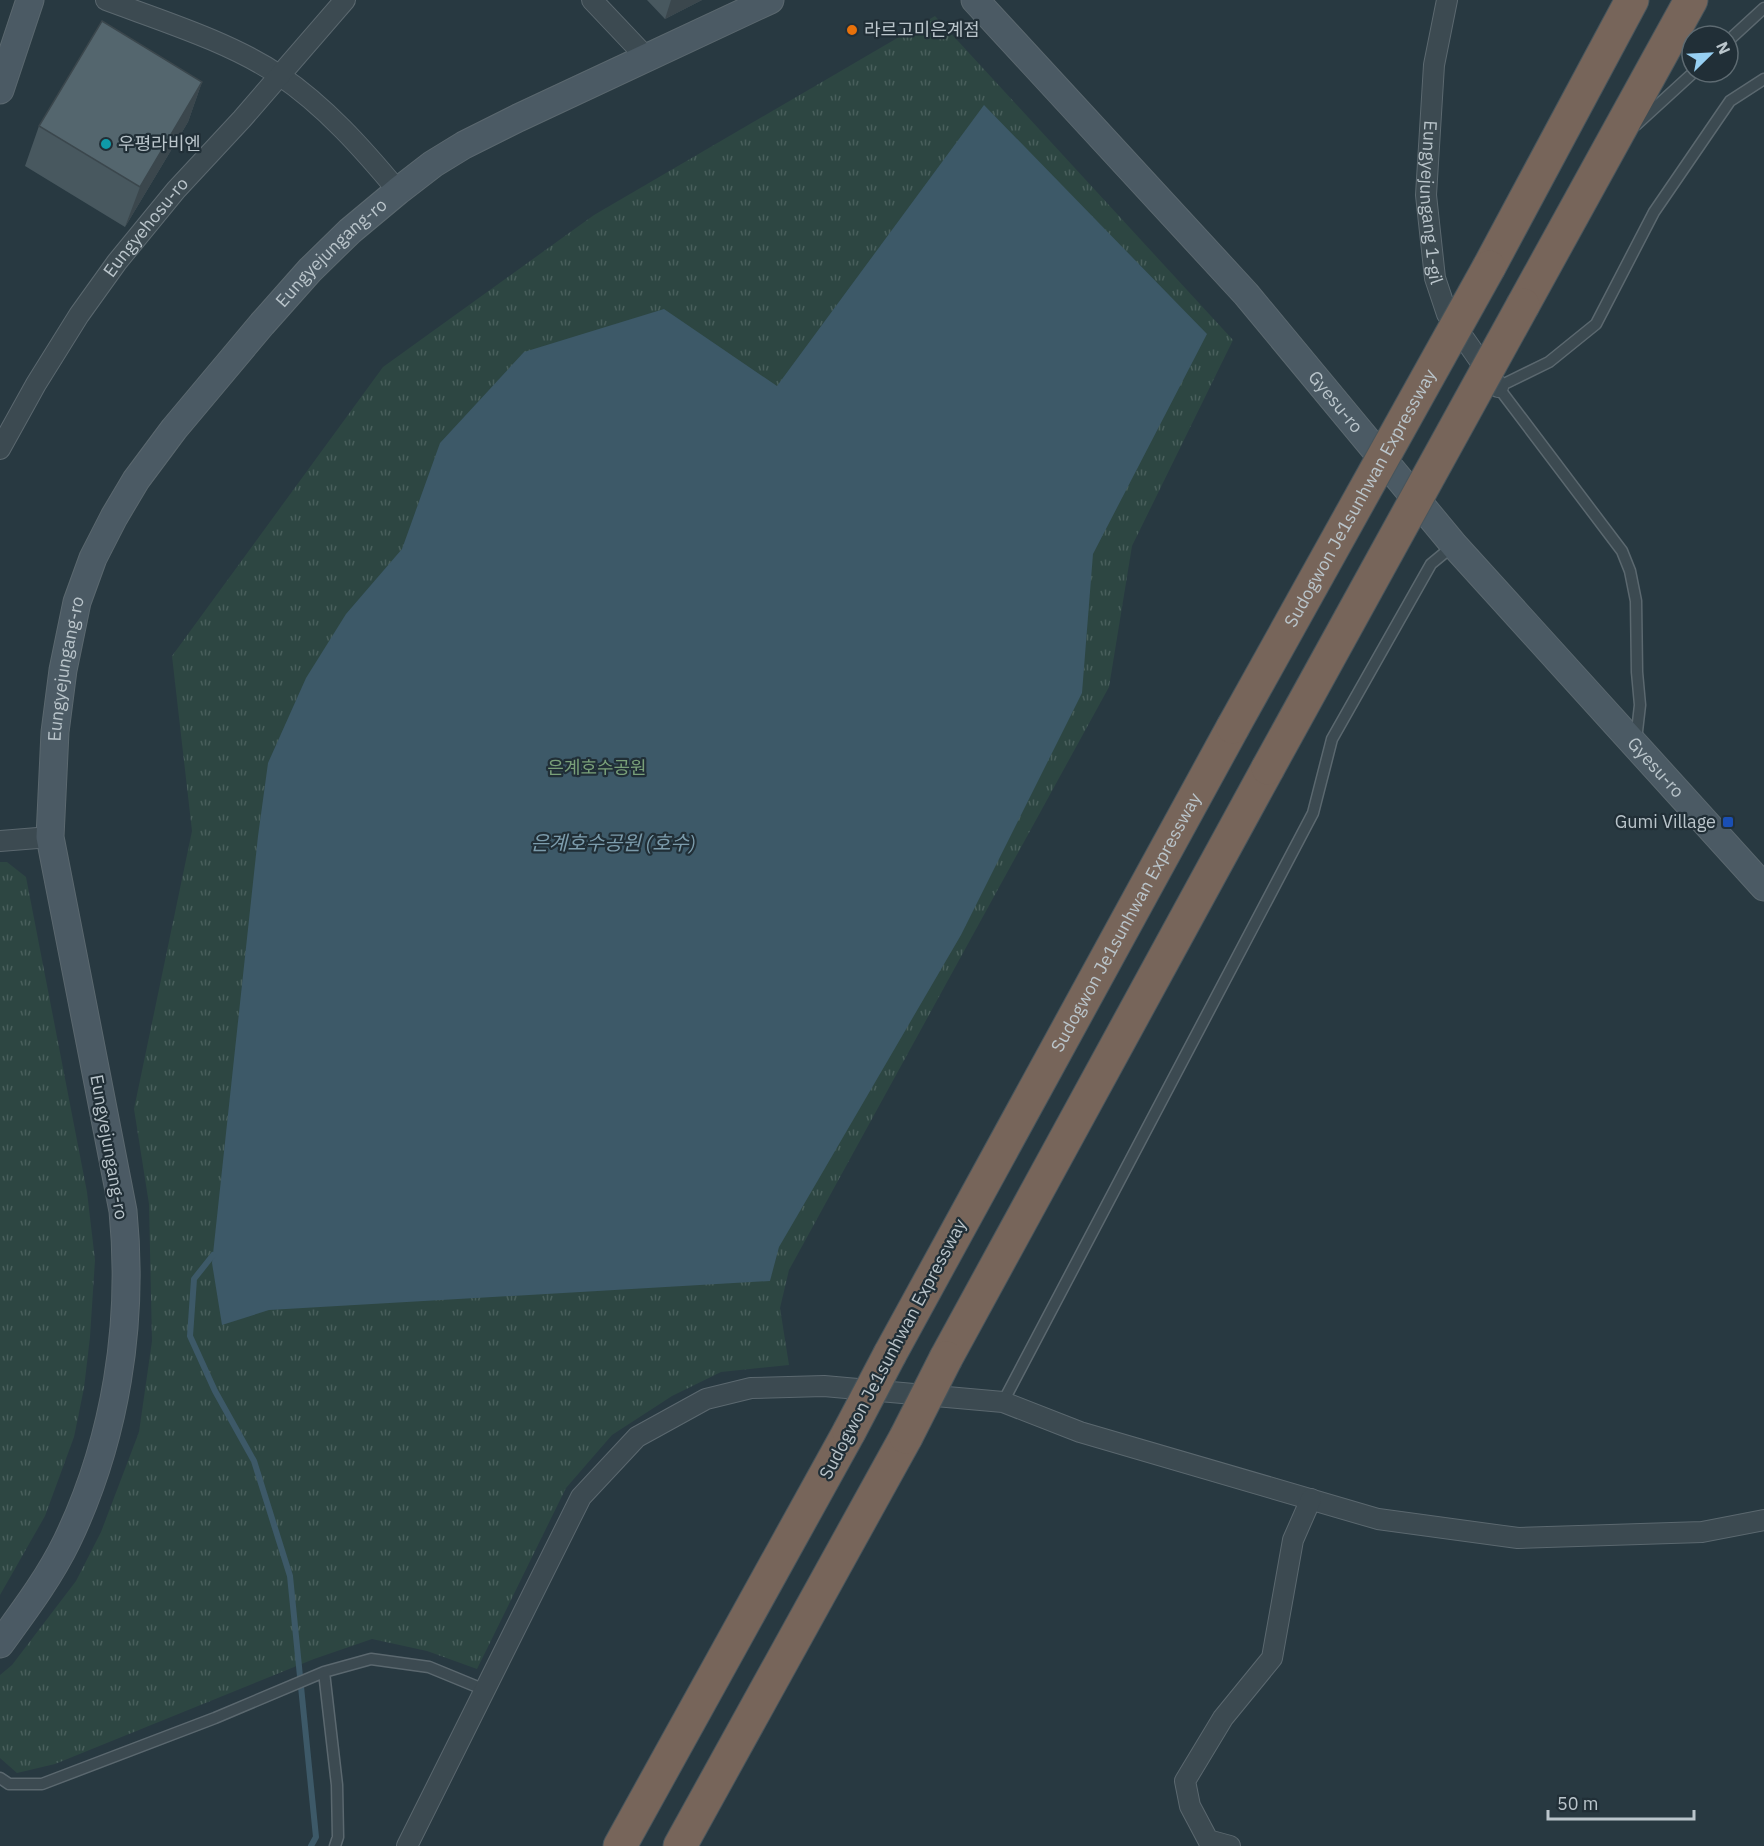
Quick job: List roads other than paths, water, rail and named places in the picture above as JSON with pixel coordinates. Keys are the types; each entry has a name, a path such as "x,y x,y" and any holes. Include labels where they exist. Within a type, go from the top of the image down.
{"highway":[{"name":"Sudogwon Je1sunhwan Expressway","path":"621,1846 1233,727 1489,267 1632,0"},
{"path":"680,1846 906,1437 946,1358 1268,768 1691,0"}],"street":[{"path":"0,90 30,0"},
{"path":"106,0 212,40 279,75 318,106 369,157 398,191"},
{"name":"Eungyehosu-ro","path":"0,449 36,384 79,315 117,262 176,190 242,119 345,0"},
{"path":"592,0 646,57"},
{"name":"Eungyejungang-ro","path":"0,1644 30,1603 67,1541 89,1489 115,1398 122,1349 127,1252 121,1200 50,837 55,732 63,670 77,602 93,558 136,480 174,429 310,270 350,231 398,191 433,164 518,118 770,0"},
{"name":"Gyesu-ro","path":"975,0 1246,294 1455,545 1764,887"},
{"name":"Eungyejungang 1-gil","path":"1447,0 1434,65 1426,195 1435,278 1447,314 1498,387"},
{"path":"0,841 50,837"},
{"path":"407,1846 581,1497 637,1437 706,1399 752,1388 824,1386 1003,1402 1080,1432 1378,1519 1518,1538 1702,1532 1764,1520"},
{"path":"1230,1846 1203,1843 1190,1806 1185,1781 1223,1718 1272,1658 1293,1540 1311,1499"}],"lane":[{"path":"1740,30 1764,8"},
{"path":"1635,746 1641,705 1637,672 1636,601 1630,571 1622,551 1498,387 1549,362 1596,324 1654,212 1730,100 1764,78"},
{"path":"1607,151 1681,84"},
{"path":"1003,1402 1313,813 1332,739 1431,564 1455,545"},
{"path":"0,1778 9,1784 42,1784 215,1718 321,1674 371,1659 429,1666 485,1690"},
{"path":"321,1674 337,1785 338,1837 335,1846"}],"water":[{"name":"은계호수공원 (호수)","path":"984,105 1207,334 1093,554 1082,693 961,935 779,1247 770,1281 269,1310 222,1325 212,1263 258,836 268,763 306,678 346,614 402,549 440,443 524,352 664,309 777,386"}],"waterway":[{"path":"213,1255 194,1279 190,1336 215,1391 254,1461 290,1576 316,1837 311,1846"}],"place":[{"name":"라르고미은계점","path":"852,30"},
{"name":"우평라비엔","path":"106,144"},
{"name":"Gumi Village","path":"1728,822"}],"park label":[{"name":"은계호수공원","path":"597,768"}]}
